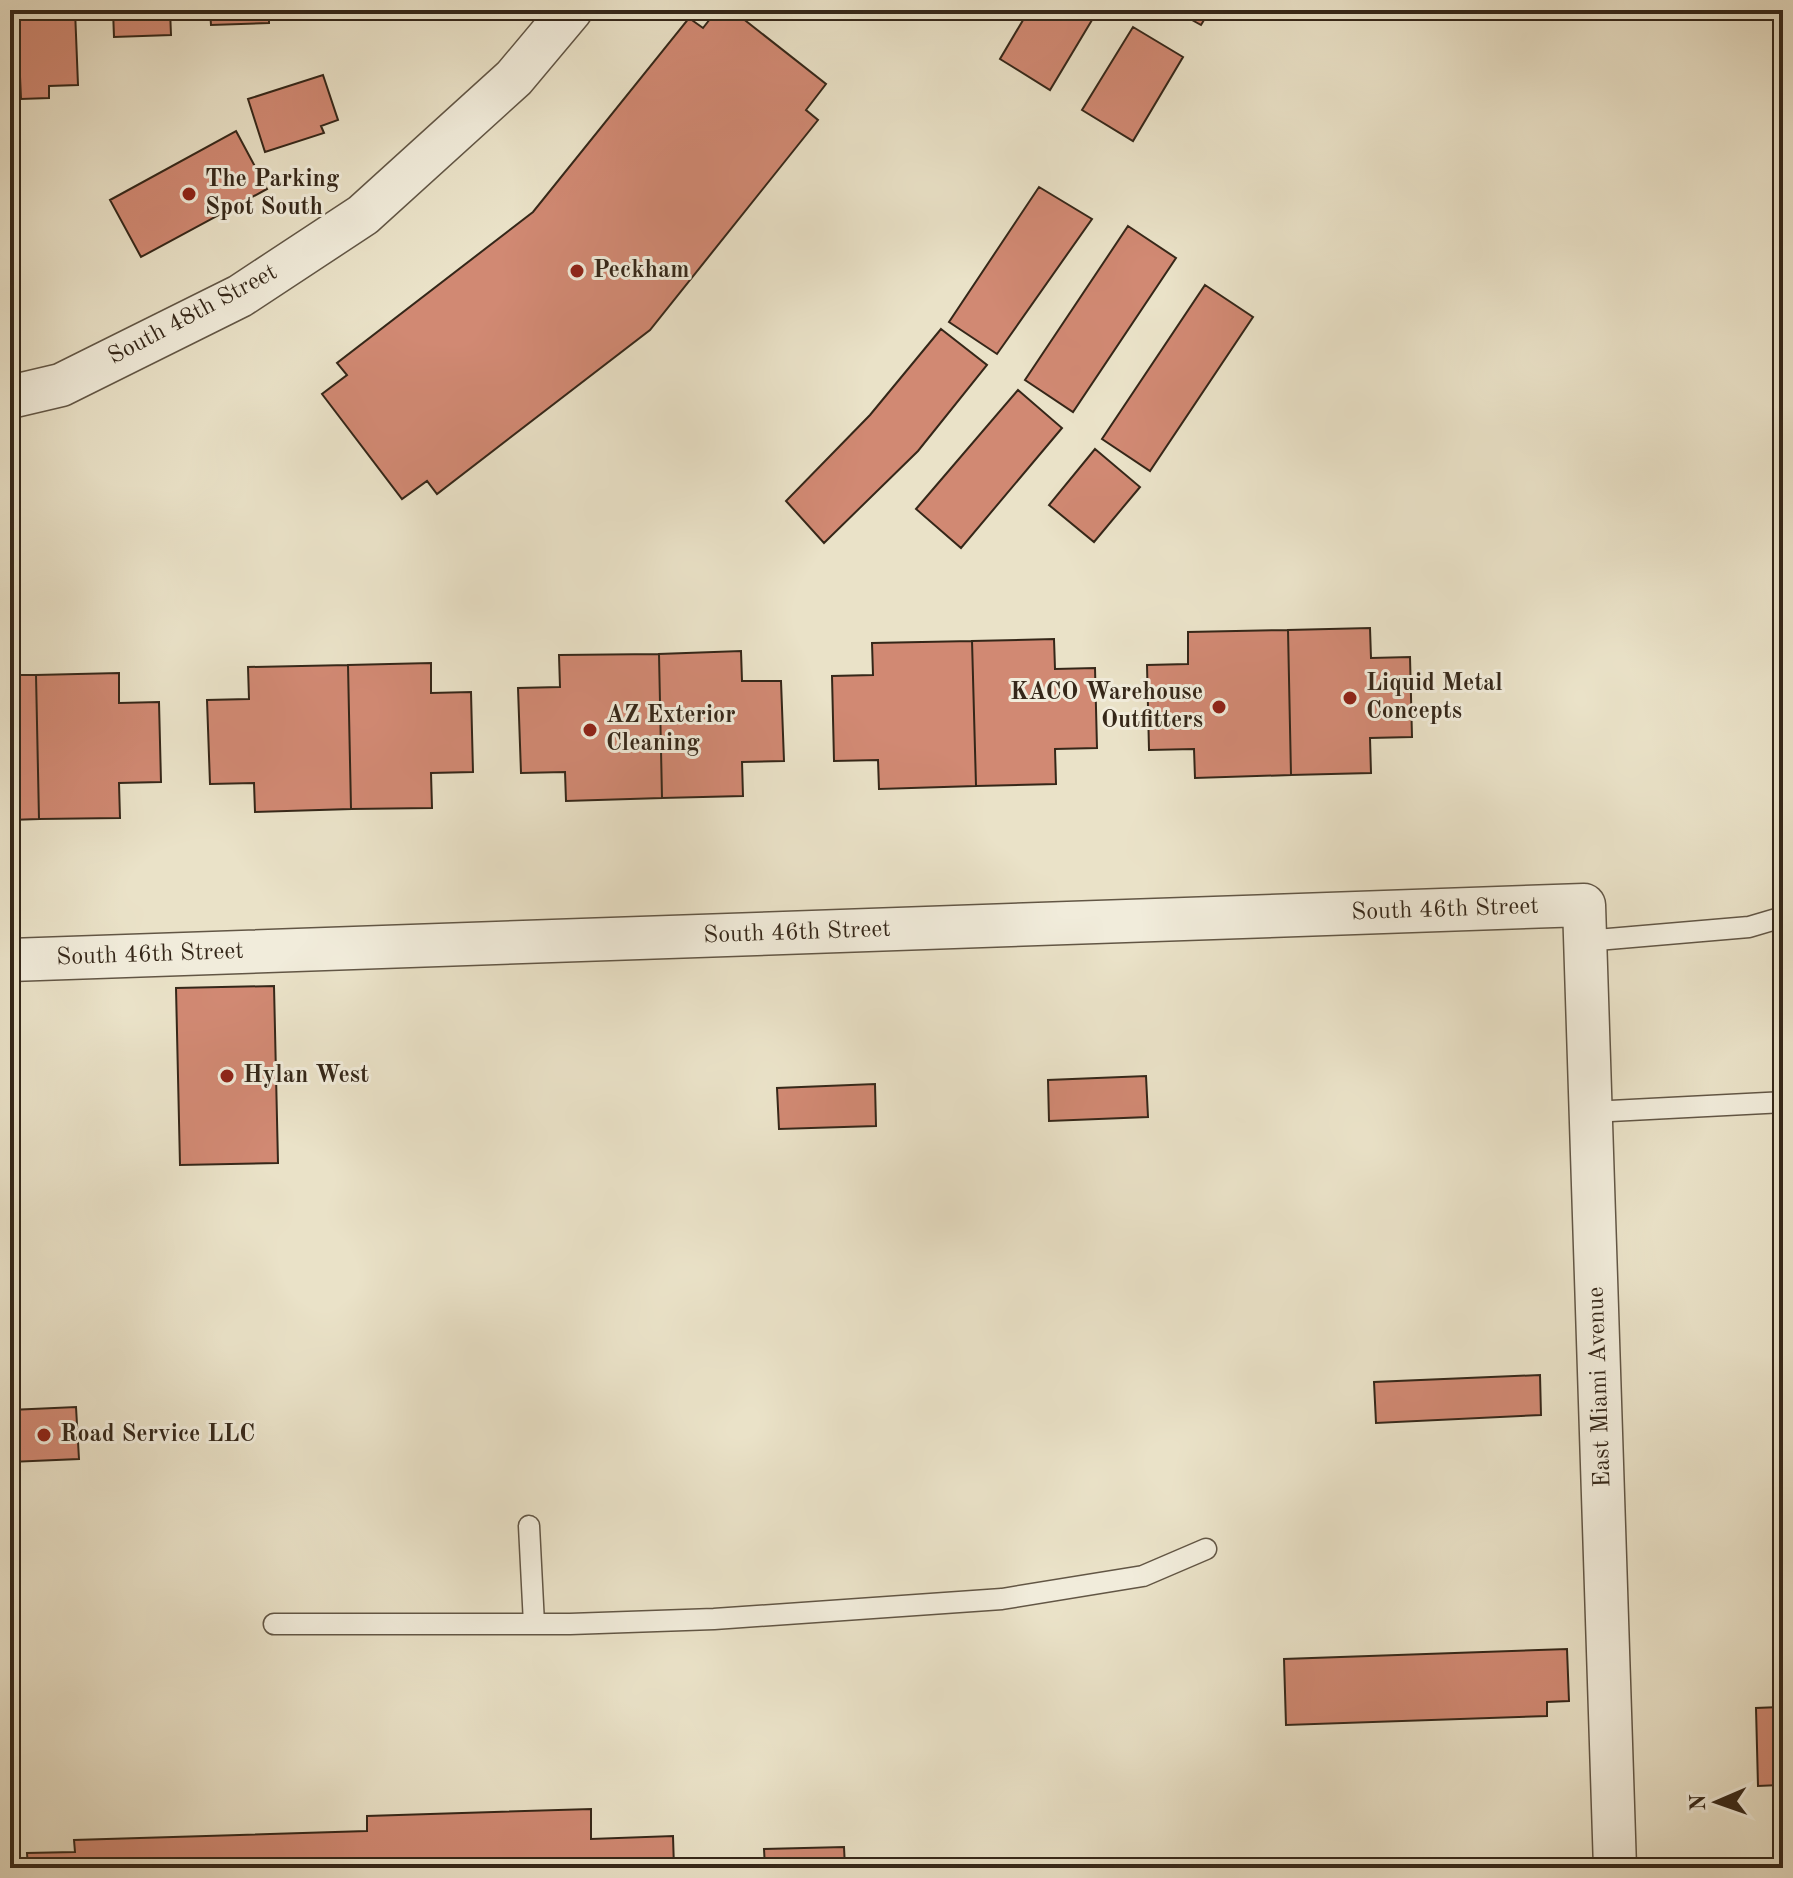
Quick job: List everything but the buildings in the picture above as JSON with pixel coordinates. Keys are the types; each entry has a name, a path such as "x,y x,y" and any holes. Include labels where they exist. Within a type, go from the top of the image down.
{"street":[{"name":"South 48th Street","path":"10,397 61,385 240,296 363,215 514,78 571,10"},
{"name":"South 46th Street","path":"10,960 1585,923"},
{"name":"East Miami Avenue","path":"1585,923 1615,1868"}],"lane":[{"path":"1585,923 1749,927 1783,917"},
{"path":"1591,1112 1783,1102"},
{"path":"529,1526 534,1624"},
{"path":"274,1624 534,1624 714,1619 1002,1599 1143,1576 1206,1549"}],"place":[{"name":"The Parking Spot South","path":"189,194"},
{"name":"Peckham","path":"577,271"},
{"name":"Liquid Metal Concepts","path":"1350,698"},
{"name":"KACO Warehouse Outfitters","path":"1219,707"},
{"name":"AZ Exterior Cleaning","path":"590,730"},
{"name":"Hylan West","path":"227,1076"},
{"name":"Road Service LLC","path":"44,1435"}]}
